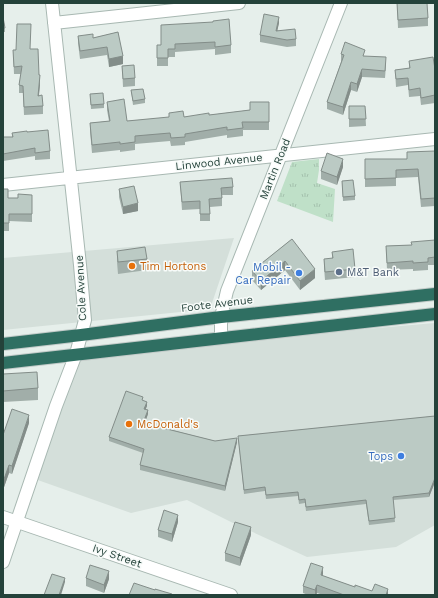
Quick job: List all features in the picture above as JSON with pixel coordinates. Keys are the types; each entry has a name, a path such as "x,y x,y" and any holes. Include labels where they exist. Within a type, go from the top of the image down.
{"highway":[{"name":"Foote Avenue","path":"3,344 221,317 435,294"},
{"path":"3,363 435,314"}],"street":[{"name":"Cole Avenue","path":"3,562 56,406 76,354 85,320 52,3"},
{"path":"54,23 239,3"},
{"name":"Martin Road","path":"221,338 221,317 227,291 341,3"},
{"name":"Linwood Avenue","path":"3,185 435,139"},
{"name":"Ivy Street","path":"3,517 231,595"}],"shaded area":[{"path":"234,238 210,309 3,330 3,258"},
{"path":"435,323 435,525 396,547 307,557 187,500 131,513 32,478 76,354"}],"green space":[{"path":"319,159 317,183 335,189 333,222 277,201 292,162"}],"building":[{"path":"397,3 427,3 428,18 398,20"},
{"path":"264,14 279,17 276,31 295,29 296,39 287,40 260,35"},
{"path":"3,17 5,28 3,28"},
{"path":"229,19 231,45 215,47 215,42 175,44 175,49 168,49 168,58 157,58 157,45 161,45 161,25 213,22"},
{"path":"17,24 31,24 30,49 38,49 40,75 38,96 42,95 43,106 24,107 23,86 19,85 22,66 14,67 13,50 16,50"},
{"path":"118,32 123,56 109,59 107,47 80,51 78,36 93,34 93,38"},
{"path":"345,42 365,50 363,56 386,57 385,71 362,69 357,84 351,82 343,107 327,102 344,55 341,54"},
{"path":"433,57 435,69 435,95 421,98 420,88 409,90 408,78 396,79 395,70 410,68 409,61"},
{"path":"134,65 135,78 123,79 122,66"},
{"path":"143,89 145,99 133,101 131,90"},
{"path":"103,93 104,104 91,105 90,94"},
{"path":"124,99 127,121 169,117 169,113 183,111 184,117 209,113 209,115 250,110 250,102 269,102 269,122 242,122 243,128 227,130 227,127 185,134 185,137 171,138 170,133 135,136 135,142 92,145 90,123 110,121 107,102"},
{"path":"349,106 365,106 366,119 349,119"},
{"path":"48,130 50,151 35,153 35,148 3,154 3,137 13,137 12,133"},
{"path":"435,151 435,198 421,199 418,169 396,170 396,178 365,179 365,159 407,159 407,152"},
{"path":"327,153 343,159 337,177 321,171"},
{"path":"232,178 233,187 221,188 222,198 209,199 210,214 200,214 200,201 182,202 180,182"},
{"path":"353,180 355,196 343,197 342,181"},
{"path":"134,186 138,203 123,207 119,189"},
{"path":"3,189 8,189 8,198 18,198 18,194 32,195 32,214 9,214 9,223 3,223"},
{"path":"292,239 315,269 300,281 285,261 261,281 252,271"},
{"path":"435,240 435,257 428,258 428,262 413,263 413,261 387,263 386,246 412,245 411,242"},
{"path":"145,247 147,259 118,262 117,251"},
{"path":"353,249 355,269 325,272 324,259 333,258 332,252"},
{"path":"37,372 38,388 3,391 3,374"},
{"path":"126,391 143,397 142,400 147,402 144,409 148,410 143,423 215,441 237,438 225,486 140,465 144,449 109,437"},
{"path":"12,409 29,415 12,466 9,465 3,482 3,435"},
{"path":"435,416 435,478 429,493 393,497 395,518 369,521 366,500 306,507 305,499 299,500 298,492 266,495 265,487 244,490 238,436"},
{"path":"164,510 178,515 172,534 158,530"},
{"path":"235,522 251,527 240,558 225,553"},
{"path":"311,563 323,567 321,575 355,587 355,585 372,591 375,584 388,589 386,595 344,595 317,585 315,590 303,586"},
{"path":"90,565 109,571 104,585 86,578"},
{"path":"52,574 65,578 59,595 44,595"},
{"path":"134,583 155,590 172,594 129,595"}],"place":[{"name":"Tim Hortons","path":"132,266"},
{"name":"M&T Bank","path":"339,272"},
{"name":"Mobil - Car Repair","path":"299,273"},
{"name":"McDonald's","path":"129,424"},
{"name":"Tops","path":"401,456"}]}
